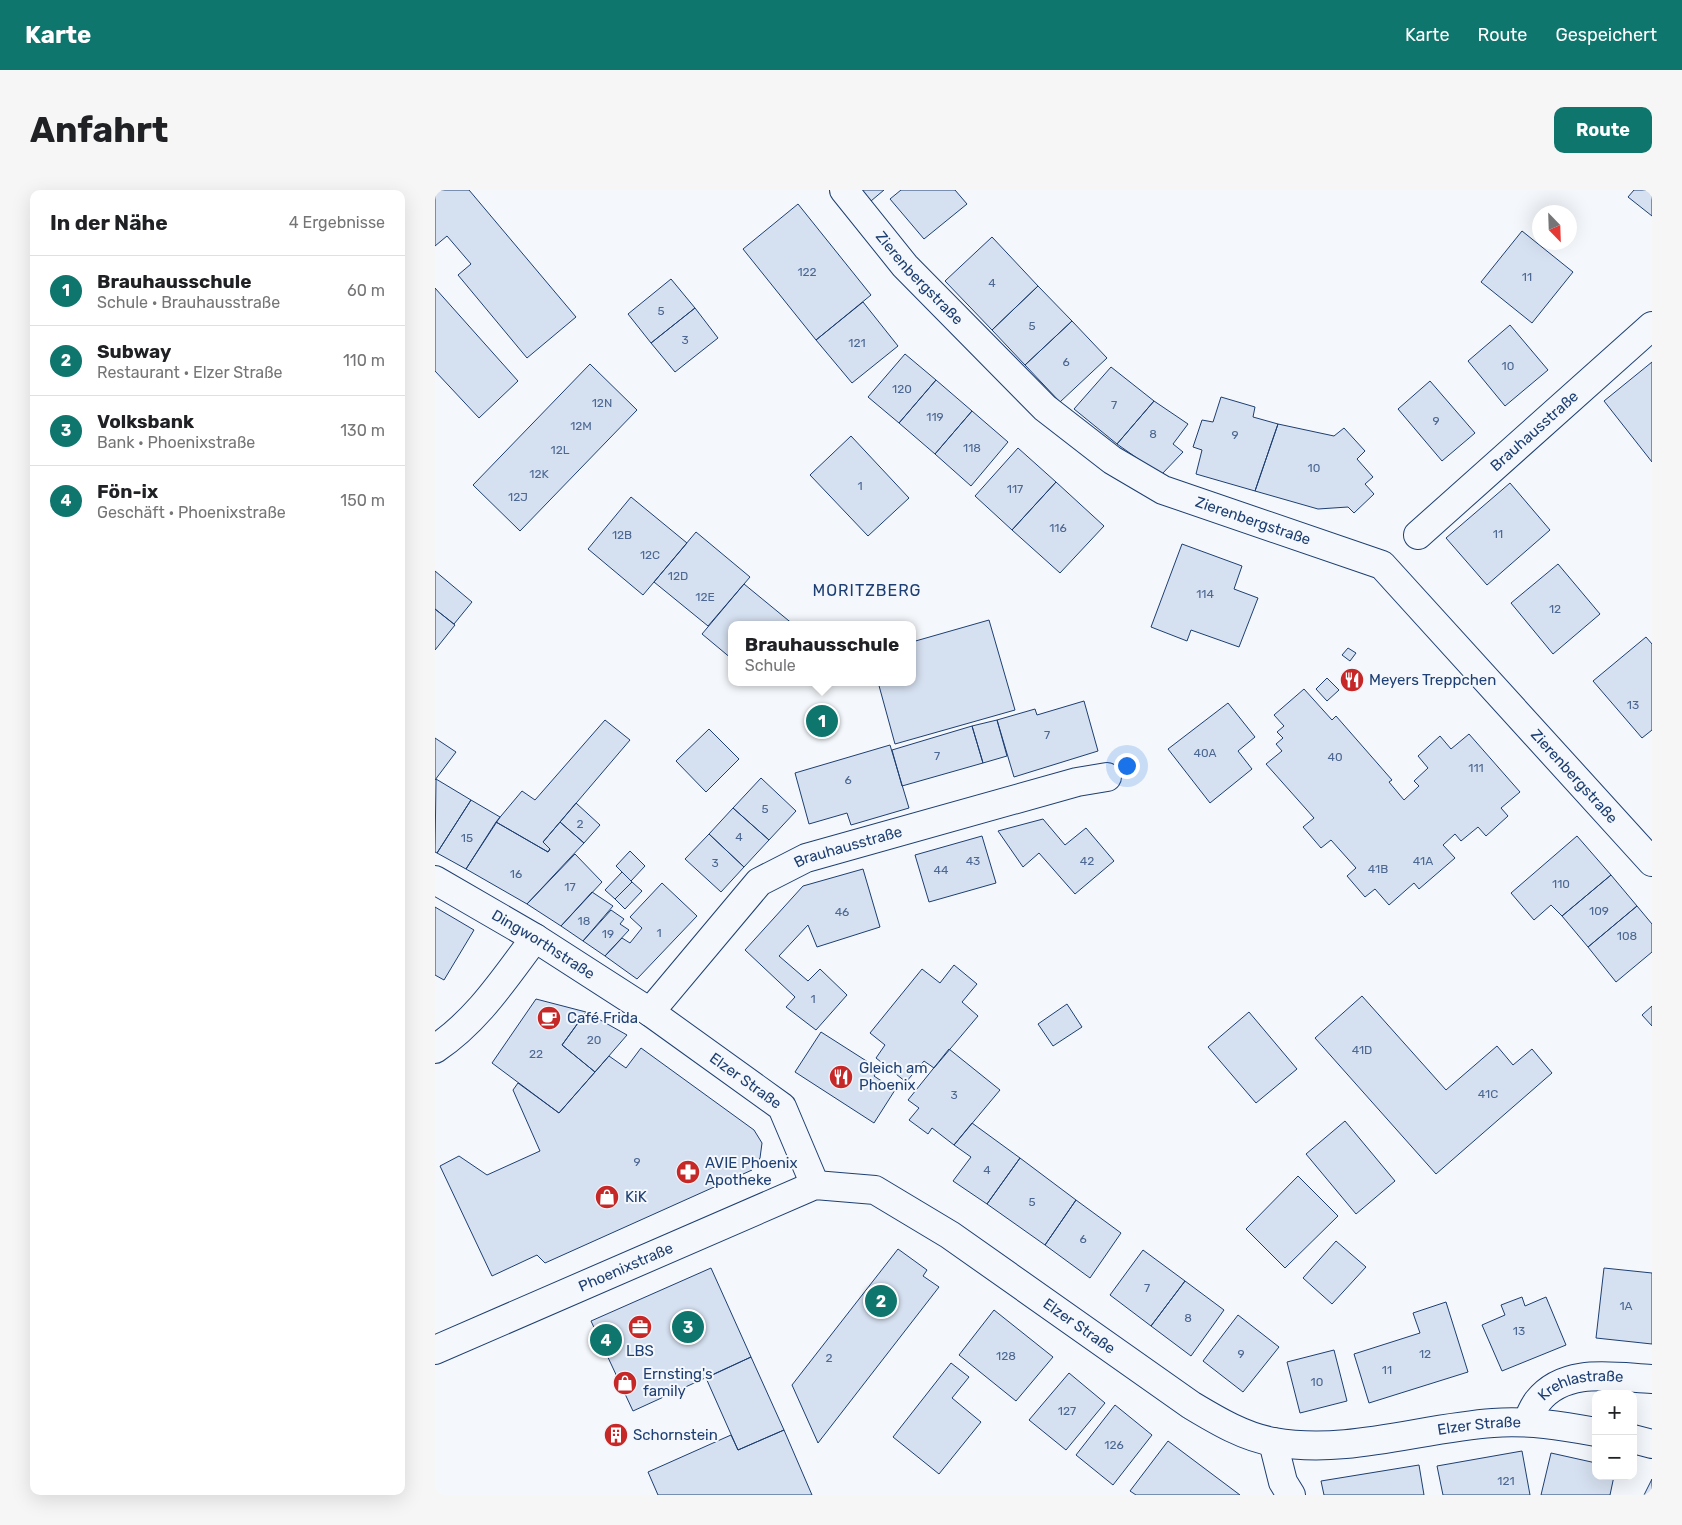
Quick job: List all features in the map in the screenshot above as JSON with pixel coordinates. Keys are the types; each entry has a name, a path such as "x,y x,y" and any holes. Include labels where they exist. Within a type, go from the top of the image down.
{"street":[{"name":"Zierenbergstraße","path":"844,190 905,266 1045,408 1112,460 1163,490 1382,565 1652,862"},
{"name":"Brauhausstraße","path":"1418,535 1652,326"},
{"name":"Brauhausstraße","path":"650,1012 759,882 806,858 1077,782 1107,777"},
{"name":"Dingworthstraße","path":"435,880 535,938 650,1012"},
{"path":"435,1049 455,1035 481,1011 535,938"},
{"name":"Elzer Straße","path":"650,1012 782,1107 815,1185 875,1190 949,1235 1191,1405 1226,1425 1273,1442 1330,1446 1494,1422 1527,1422 1592,1431"},
{"name":"Phoenixstraße","path":"435,1350 815,1185"},
{"name":"Krehlastraße","path":"1527,1422 1537,1402 1556,1384 1588,1375 1652,1379"},
{"path":"1637,1440 1652,1444"},
{"path":"1273,1442 1283,1482 1291,1495"}],"building":[{"path":"435,190 469,190 576,317 527,358 458,275 471,264 447,236 435,246"},
{"path":"862,190 884,190 871,201"},
{"path":"901,190 955,190 967,204 924,239 890,199"},
{"path":"1634,190 1652,190 1652,216 1628,197"},
{"path":"798,204 871,295 816,340 743,249"},
{"path":"1522,231 1532,239 1532,250 1546,250 1573,272 1532,323 1481,282"},
{"path":"992,237 1038,286 992,330 945,281"},
{"path":"671,279 695,308 651,343 628,314"},
{"path":"1038,286 1072,321 1025,365 992,330"},
{"path":"435,288 518,381 479,418 435,371"},
{"path":"863,302 898,346 852,383 816,340"},
{"path":"695,308 718,338 675,372 651,343"},
{"path":"1072,321 1107,358 1060,402 1025,365"},
{"path":"1510,325 1548,370 1505,406 1468,361"},
{"path":"905,354 936,380 899,423 868,397"},
{"path":"1652,362 1652,462 1604,401"},
{"path":"590,364 637,410 520,531 473,485"},
{"path":"1111,367 1154,401 1117,444 1074,409"},
{"path":"936,380 972,411 935,454 899,423"},
{"path":"1430,381 1475,433 1442,461 1398,409"},
{"path":"1221,397 1255,407 1253,417 1278,424 1255,491 1196,474 1202,450 1193,447 1202,420 1213,422"},
{"path":"1154,401 1188,424 1173,444 1183,452 1161,475 1117,444"},
{"path":"972,411 1008,442 971,486 935,454"},
{"path":"1278,424 1334,436 1344,428 1365,451 1357,459 1373,477 1365,484 1374,494 1354,513 1348,507 1318,509 1255,491"},
{"path":"851,436 909,498 868,536 810,475"},
{"path":"1018,448 1056,482 1012,530 975,496"},
{"path":"1056,482 1104,526 1060,573 1012,530"},
{"path":"1510,483 1550,530 1487,585 1446,538"},
{"path":"631,497 687,543 643,595 588,549"},
{"path":"696,532 750,577 708,626 654,582"},
{"path":"1182,544 1242,566 1234,589 1258,598 1239,647 1191,630 1187,641 1151,627"},
{"path":"1558,564 1600,614 1553,654 1511,603"},
{"path":"435,571 472,602 454,624 435,609"},
{"path":"744,584 789,621 728,621 728,656 702,634"},
{"path":"435,609 455,625 435,650"},
{"path":"989,620 1015,710 895,744 879,686 916,686 916,641"},
{"path":"1646,637 1652,644 1652,730 1642,738 1593,681"},
{"path":"1348,648 1356,653 1350,661 1342,655"},
{"path":"1327,678 1339,690 1327,701 1316,689"},
{"path":"1304,689 1332,720 1336,716 1392,780 1389,782 1404,800 1419,786 1414,781 1428,768 1418,756 1440,736 1451,749 1469,734 1520,792 1501,808 1508,816 1486,836 1478,827 1461,841 1455,834 1443,845 1455,858 1419,889 1414,883 1389,905 1375,889 1365,897 1347,876 1356,868 1331,840 1321,848 1303,827 1314,818 1266,764 1282,751 1276,744 1283,738 1277,732 1284,726 1274,715"},
{"path":"1084,701 1098,751 1014,777 997,720 1035,709 1037,715"},
{"path":"1228,703 1255,737 1238,751 1252,769 1210,803 1168,749"},
{"path":"605,720 630,740 543,842 550,849 548,852 496,822 522,791 535,800"},
{"path":"997,720 1007,756 983,763 972,726"},
{"path":"972,726 983,763 902,786 892,750"},
{"path":"709,729 739,759 706,792 676,761"},
{"path":"435,738 456,752 435,780"},
{"path":"890,745 909,808 851,825 847,813 809,824 795,773"},
{"path":"761,778 796,811 769,840 733,808"},
{"path":"436,779 471,800 437,853 435,852"},
{"path":"471,800 500,817 466,869 437,853"},
{"path":"576,803 600,825 584,843 560,822"},
{"path":"733,808 769,840 744,867 709,834"},
{"path":"1043,819 1065,845 1086,828 1114,861 1075,894 1039,853 1023,867 998,831"},
{"path":"496,822 548,852 550,849 543,842 560,822 584,843 527,904 466,869"},
{"path":"709,834 744,867 721,892 685,859"},
{"path":"982,836 996,883 929,902 915,855"},
{"path":"1577,836 1611,875 1562,916 1551,905 1534,920 1511,893"},
{"path":"630,851 645,866 631,881 616,866"},
{"path":"575,854 602,882 561,926 527,904"},
{"path":"863,869 880,927 817,947 808,925 779,956 808,981 820,969 847,995 816,1030 786,1007 795,997 745,950 803,886"},
{"path":"622,872 632,882 615,899 605,890"},
{"path":"1611,875 1637,906 1588,947 1562,916"},
{"path":"632,882 642,891 625,909 615,899"},
{"path":"662,883 697,916 637,979 605,956 622,938 630,943 642,928 630,917"},
{"path":"592,892 613,906 583,941 561,926"},
{"path":"1637,906 1652,924 1652,952 1616,982 1588,947"},
{"path":"435,907 474,930 444,980 435,975"},
{"path":"611,910 624,919 620,924 629,930 605,956 583,941"},
{"path":"954,965 977,984 962,1002 978,1016 934,1068 924,1061 906,1082 876,1058 885,1045 870,1033 922,969 940,983"},
{"path":"1362,996 1446,1090 1497,1046 1513,1065 1532,1049 1552,1073 1436,1174 1315,1038"},
{"path":"536,999 586,1012 562,1045 595,1072 559,1113 492,1063"},
{"path":"1067,1004 1082,1027 1053,1046 1038,1024"},
{"path":"1652,1006 1652,1026 1642,1015"},
{"path":"586,1012 627,1035 595,1072 562,1045"},
{"path":"1249,1012 1297,1069 1256,1103 1208,1047"},
{"path":"821,1032 879,1069 874,1076 895,1090 874,1123 795,1072"},
{"path":"641,1048 754,1130 762,1143 760,1158 752,1170 545,1263 537,1255 492,1276 440,1166 459,1156 487,1175 540,1151 513,1090 518,1083 559,1113 609,1056 626,1068"},
{"path":"949,1049 1000,1090 954,1145 932,1128 928,1134 909,1120 919,1108 908,1100"},
{"path":"1345,1121 1395,1181 1356,1214 1306,1154"},
{"path":"972,1123 1020,1158 987,1204 953,1181 971,1157 954,1145"},
{"path":"1020,1158 1076,1200 1045,1245 987,1204"},
{"path":"1298,1176 1338,1216 1285,1268 1246,1229"},
{"path":"1076,1200 1121,1233 1090,1278 1045,1245"},
{"path":"1336,1241 1366,1267 1332,1304 1303,1278"},
{"path":"898,1249 927,1270 923,1276 939,1287 818,1443 792,1385"},
{"path":"1143,1250 1185,1281 1151,1326 1110,1295"},
{"path":"711,1268 751,1357 633,1411 591,1321"},
{"path":"1604,1268 1652,1273 1652,1344 1596,1338"},
{"path":"1185,1281 1224,1310 1191,1356 1151,1326"},
{"path":"1522,1297 1525,1306 1546,1297 1566,1345 1502,1371 1482,1325 1505,1315 1501,1305"},
{"path":"1446,1302 1468,1372 1369,1403 1354,1354 1420,1333 1413,1313"},
{"path":"994,1310 1053,1357 1016,1401 959,1355"},
{"path":"1238,1315 1279,1347 1243,1392 1203,1361"},
{"path":"1334,1350 1347,1401 1300,1413 1287,1362"},
{"path":"751,1357 784,1430 738,1450 706,1378"},
{"path":"951,1363 969,1377 952,1398 981,1422 939,1474 893,1437"},
{"path":"1069,1373 1105,1403 1066,1450 1029,1420"},
{"path":"1115,1405 1152,1435 1113,1485 1076,1455"},
{"name":"Schornstein","path":"613,1428 619,1428 623,1435 619,1442 613,1442 609,1438 609,1432"},
{"path":"784,1430 812,1495 658,1495 648,1472 731,1435 738,1450"},
{"path":"1168,1441 1240,1495 1136,1495 1130,1491"},
{"path":"1522,1451 1530,1495 1443,1495 1437,1466"},
{"path":"1551,1453 1592,1462 1592,1480 1613,1480 1610,1495 1541,1495"},
{"path":"1419,1465 1424,1495 1324,1495 1321,1481"},
{"path":"1652,1479 1652,1495 1644,1495"}],"place":[{"name":"Meyers Treppchen","path":"1352,680"},
{"name":"Brauhausschule","path":"822,721"},
{"name":"Café Frida","path":"549,1018"},
{"name":"Gleich am Phoenix","path":"841,1077"},
{"name":"AVIE Phoenix Apotheke","path":"688,1172"},
{"name":"KiK","path":"607,1197"},
{"name":"Subway","path":"881,1301"},
{"name":"LBS","path":"640,1327"},
{"name":"Volksbank","path":"688,1327"},
{"name":"Fön-ix","path":"606,1340"},
{"name":"Ernsting's family","path":"625,1383"},
{"name":"Schornstein","path":"616,1435"}],"district":[{"name":"MORITZBERG","path":"867,590"}]}
